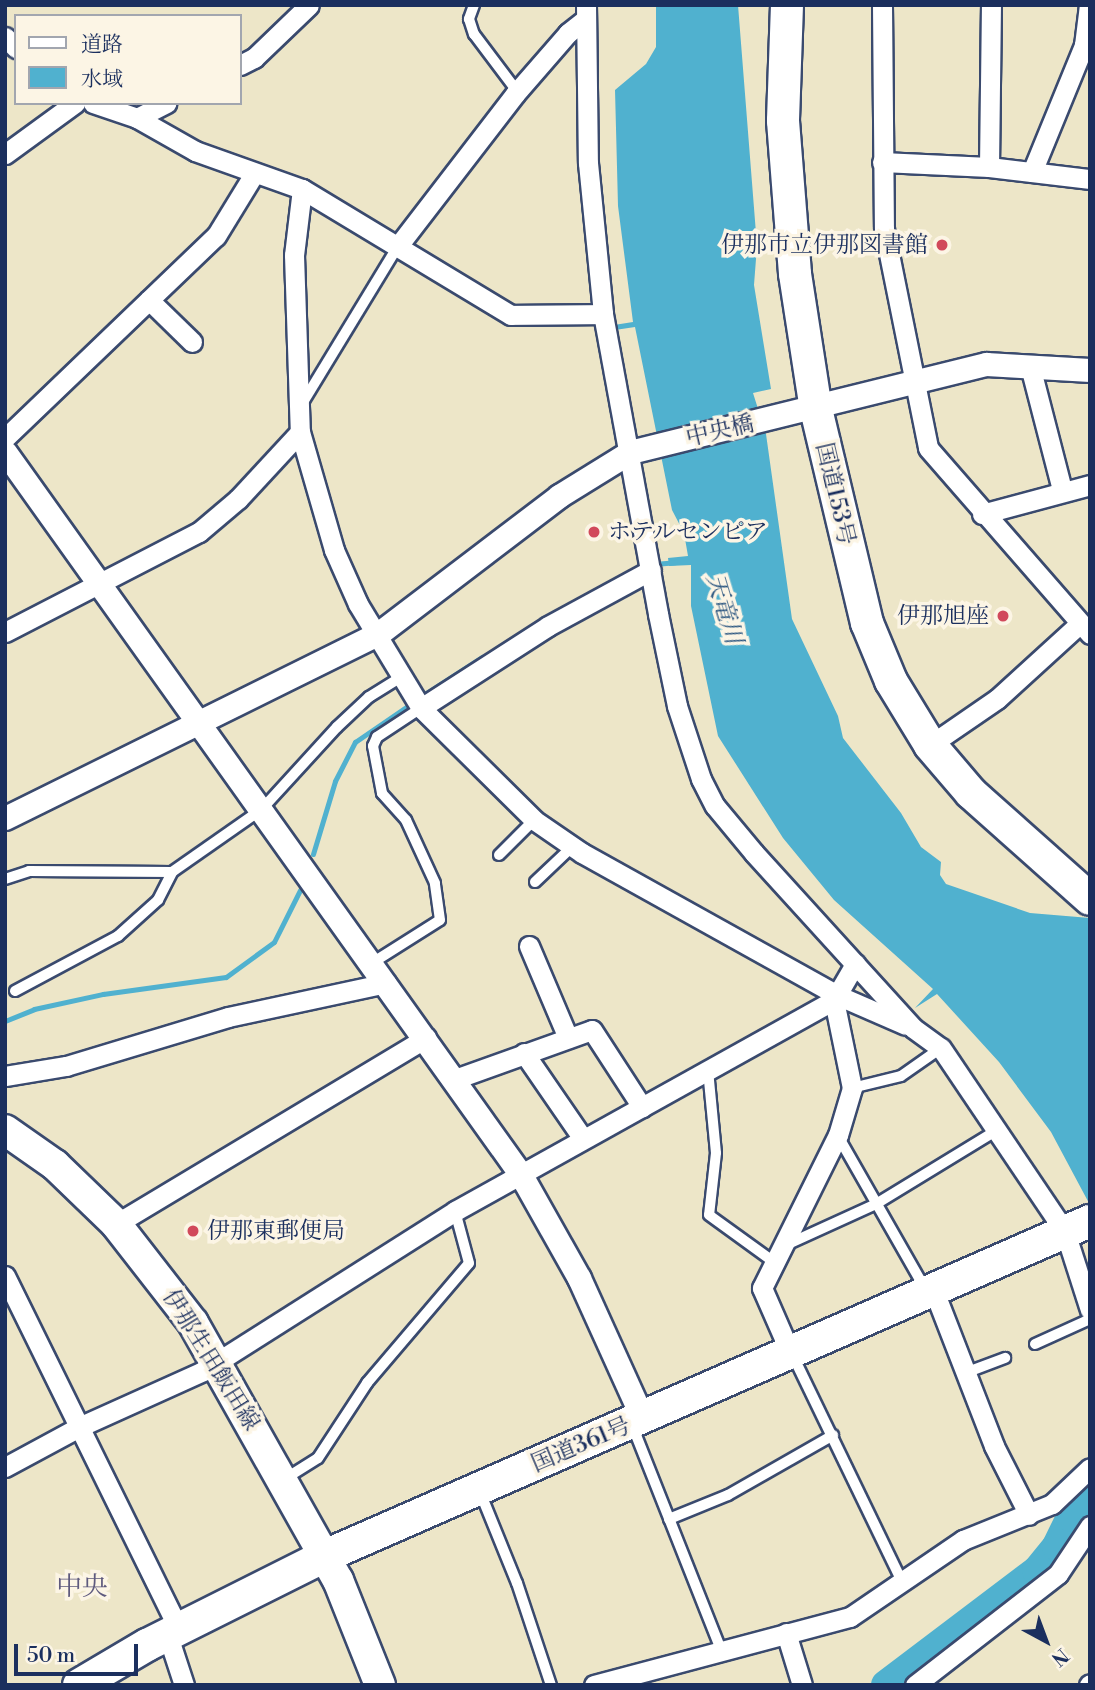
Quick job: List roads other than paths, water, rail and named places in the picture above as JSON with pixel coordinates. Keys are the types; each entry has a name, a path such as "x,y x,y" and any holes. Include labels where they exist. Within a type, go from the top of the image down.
{"highway":[{"name":"国道153号","path":"787,5 783,121 809,410 867,623 891,681 930,745 971,793 1090,899"},
{"name":"国道361号","path":"79,1685 325,1556 643,1419 1078,1226"}],"main road":[{"name":"伊那生田飯田線","path":"5,1130 55,1165 116,1224 193,1323 325,1556 380,1685"}],"street":[{"path":"242,64 254,58 309,5"},
{"path":"882,5 884,229 895,303 917,382 928,448 982,514 1085,629 997,699 930,745"},
{"path":"989,167 991,5"},
{"path":"1089,5 1085,48 1090,73"},
{"path":"398,246 517,91 586,12"},
{"path":"586,12 588,163 603,314 633,452 651,570 677,706 705,788 746,844 913,1028 941,1048 997,1130 1078,1226 1090,1310"},
{"path":"1032,172 1085,48"},
{"path":"5,154 72,105"},
{"path":"99,105 137,118 195,151 302,189 511,315 603,314"},
{"path":"137,118 162,105"},
{"path":"882,162 989,167 1090,179"},
{"path":"5,438 216,236 254,174"},
{"path":"302,189 294,255 300,432 334,550 358,604 378,634 400,678 421,708 534,820 572,847 835,998 913,1028"},
{"path":"149,300 192,342"},
{"name":"中央橋","path":"5,818 378,634 559,496 633,452 986,364 1090,370"},
{"path":"1030,366 1062,490"},
{"path":"5,632 199,532 238,499 300,432"},
{"path":"5,452 426,1038 520,1175 579,1278 643,1419"},
{"path":"982,514 1062,490 1090,485"},
{"path":"421,708 548,626 651,570"},
{"path":"529,946 569,1038"},
{"path":"5,1467 79,1427 216,1361 455,1211 835,998 855,964"},
{"path":"5,1076 66,1066 228,1017 386,983"},
{"path":"790,1352 762,1288 838,1135 852,1088 835,998"},
{"path":"455,1079 592,1030 642,1107"},
{"path":"116,1224 426,1038"},
{"path":"524,1053 583,1139"},
{"path":"6,1278 79,1427 174,1633 184,1685"},
{"path":"931,1292 994,1446 1029,1515"},
{"path":"594,1685 645,1678 721,1650 850,1617 963,1540 1052,1504 1090,1468"},
{"path":"915,1685 1058,1574 1090,1526"},
{"path":"786,1633 802,1685"}],"lane":[{"path":"474,5 470,19 474,34 517,91"},
{"path":"299,409 398,246"},
{"path":"15,991 118,936 158,900 172,872 262,809 337,727 369,697 400,678"},
{"path":"372,963 440,920 435,883 406,820 382,793 373,746 377,737 421,708"},
{"path":"499,855 534,820"},
{"path":"535,882 572,847"},
{"path":"5,879 29,871 172,872"},
{"path":"852,1088 901,1076 941,1048"},
{"path":"708,1070 716,1153 709,1215 777,1255 876,1204 997,1130"},
{"path":"838,1135 876,1204 931,1292"},
{"path":"283,1480 318,1458 367,1383 469,1263 455,1211"},
{"path":"1035,1344 1090,1320"},
{"path":"790,1352 833,1435 902,1581"},
{"path":"965,1373 1004,1358"},
{"path":"643,1419 636,1435 721,1650"},
{"path":"669,1519 728,1494 833,1435"},
{"path":"478,1489 517,1583 551,1685"}],"water":[{"name":"天竜川","path":"656,5 738,5 757,246 754,285 771,389 753,393 766,434 792,619 838,716 843,738 901,813 921,847 941,862 940,875 946,884 1030,913 1090,918 1090,1205 1051,1132 999,1062 937,994 915,1008 933,989 834,900 783,838 718,736 691,606 691,565 669,566 668,558 688,556 684,533 672,510 635,327 615,330 614,325 633,322 618,206 615,90 646,64 656,47"}],"waterway":[{"path":"654,564 675,562"},
{"path":"420,697 482,657"},
{"path":"313,854 335,781 355,742 412,703"},
{"path":"5,1021 34,1009 103,994 226,977 274,942 300,890"},
{"path":"886,1685 1037,1571 1057,1546 1071,1517 1090,1500"}],"place":[{"name":"伊那市立伊那図書館","path":"942,245"},
{"name":"ホテルセンピア","path":"594,532"},
{"name":"伊那旭座","path":"1003,616"},
{"name":"伊那東郵便局","path":"193,1231"}],"district":[{"name":"中央","path":"82,1588"}]}
